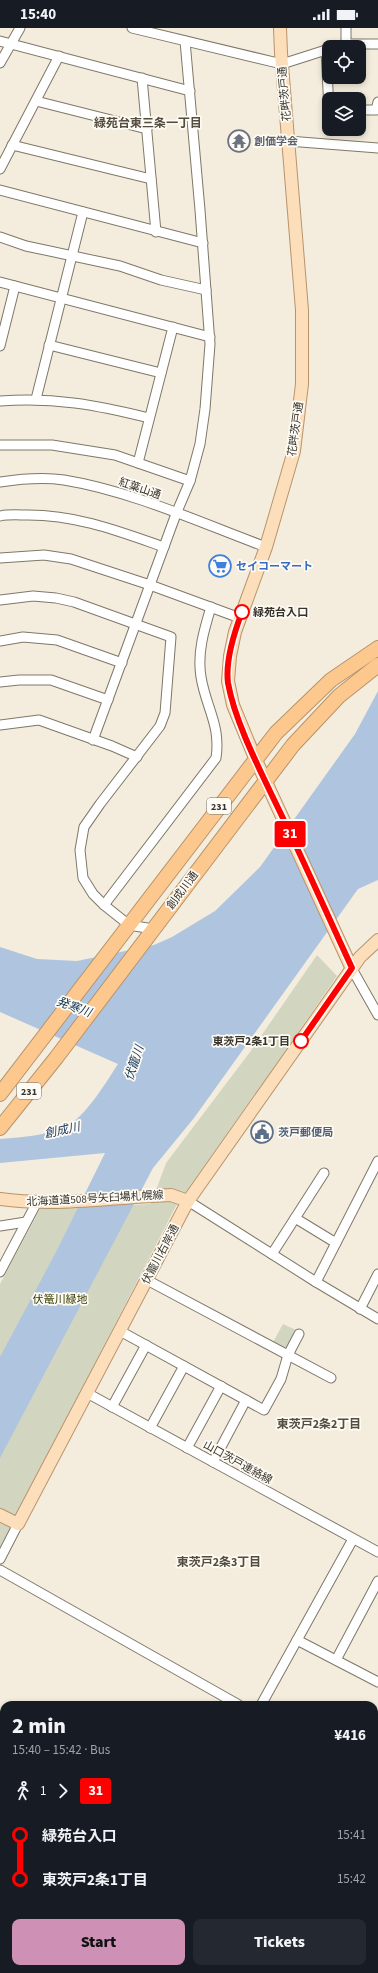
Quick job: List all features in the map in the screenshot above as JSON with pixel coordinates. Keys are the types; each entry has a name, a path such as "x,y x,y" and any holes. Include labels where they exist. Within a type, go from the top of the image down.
{"highway":[{"name":"創成川通","path":"0,1094 130,925 255,758 276,733 332,680 378,648"},
{"name":"創成川通","path":"1,1126 56,1058 293,745 339,696 378,665"}],"main road":[{"name":"花畔茨戸通","path":"280,28 302,310 302,384 294,451 266,547 240,618 230,656 228,681 233,705 255,758 352,968"},
{"name":"伏籠川右岸通","path":"18,1524 188,1201 352,968 378,940"},
{"name":"北海道道508号矢臼場札幌線","path":"0,1199 24,1202 55,1202 171,1195 188,1201"},
{"path":"0,1515 18,1524"}],"street":[{"path":"0,64 20,28"},
{"path":"132,28 282,64 322,52"},
{"path":"346,28 346,40"},
{"path":"0,41 190,90"},
{"path":"93,740 176,514 190,481 200,444 205,409 210,337 185,41"},
{"path":"366,44 378,44"},
{"path":"0,169 59,56"},
{"path":"142,78 156,232"},
{"path":"36,101 146,129"},
{"path":"366,110 376,110 378,102"},
{"path":"288,141 378,148"},
{"path":"12,145 151,179"},
{"path":"0,190 156,232 203,243"},
{"path":"36,399 83,212"},
{"path":"0,238 26,246 120,266 161,280 206,290"},
{"path":"0,282 210,337"},
{"path":"0,346 15,286"},
{"path":"138,463 173,327"},
{"path":"49,345 161,373"},
{"path":"0,401 36,399 96,405 149,418"},
{"path":"0,445 23,444 83,449 115,455 190,481"},
{"name":"紅葉山通","path":"0,482 18,480 63,480 122,493 266,547"},
{"path":"0,516 38,515 83,520 109,527 164,547"},
{"path":"0,558 44,555 70,559 150,585 240,618"},
{"path":"0,600 33,596 56,598 74,602 171,637 165,713 160,726 84,828 80,850 83,878 93,894 104,905 130,925 152,930"},
{"path":"104,905 216,758 218,735 205,693 200,667 202,642 211,607"},
{"path":"0,640 22,637 57,640 122,663"},
{"path":"0,682 35,679 51,680 108,700"},
{"path":"0,725 39,720 137,757"},
{"path":"352,968 378,1015"},
{"path":"316,1282 375,1173 378,1161"},
{"path":"272,1254 324,1173"},
{"path":"188,1201 316,1282 378,1319"},
{"path":"0,1272 37,1202"},
{"path":"295,1218 336,1243"},
{"path":"0,1226 26,1222"},
{"path":"360,1309 378,1274"},
{"path":"147,1280 331,1378"},
{"path":"120,1331 264,1410 281,1379 288,1355 299,1334"},
{"path":"112,1407 146,1345"},
{"path":"150,1428 184,1366"},
{"path":"187,1448 221,1386"},
{"name":"山口茨戸連絡線","path":"87,1393 378,1552"},
{"path":"213,1462 246,1400"},
{"name":"伏籠川右岸通","path":"0,1559 18,1524"},
{"path":"263,1701 353,1539"},
{"path":"0,1570 232,1701"},
{"path":"336,1660 378,1581"},
{"path":"297,1640 378,1682"}],"green space":[{"name":"伏篭川緑地","path":"317,955 337,976 176,1206 0,1547 0,1284 40,1209 151,1204 166,1163 250,1052"},
{"path":"283,1324 296,1330 287,1347 284,1348 273,1342"}],"water":[{"path":"378,691 378,880 358,889 194,1118 153,1168 0,1458 0,1357 56,1252 105,1153 0,1163 0,1139 27,1137 53,1131 70,1124 90,1105 118,1064 0,1012 0,947 37,959 77,961 154,945 172,937 215,911 260,867 355,734"}],"bus line":[{"name":"31","path":"242,612 235,632 230,656 228,681 233,705 255,758 352,968 301,1041"}],"place":[{"name":"創価学会","path":"239,141"},
{"name":"セイコーマート","path":"220,566"},
{"name":"緑苑台入口","path":"242,612"},
{"name":"東茨戸2条1丁目","path":"301,1041"},
{"name":"茨戸郵便局","path":"262,1132"}],"district":[{"name":"緑苑台東三条一丁目","path":"148,123"},
{"name":"東茨戸2条2丁目","path":"319,1424"},
{"name":"東茨戸2条3丁目","path":"219,1562"}],"water label":[{"name":"発寒川","path":"74,1007"},
{"name":"伏籠川","path":"134,1063"},
{"name":"創成川","path":"62,1130"}]}
